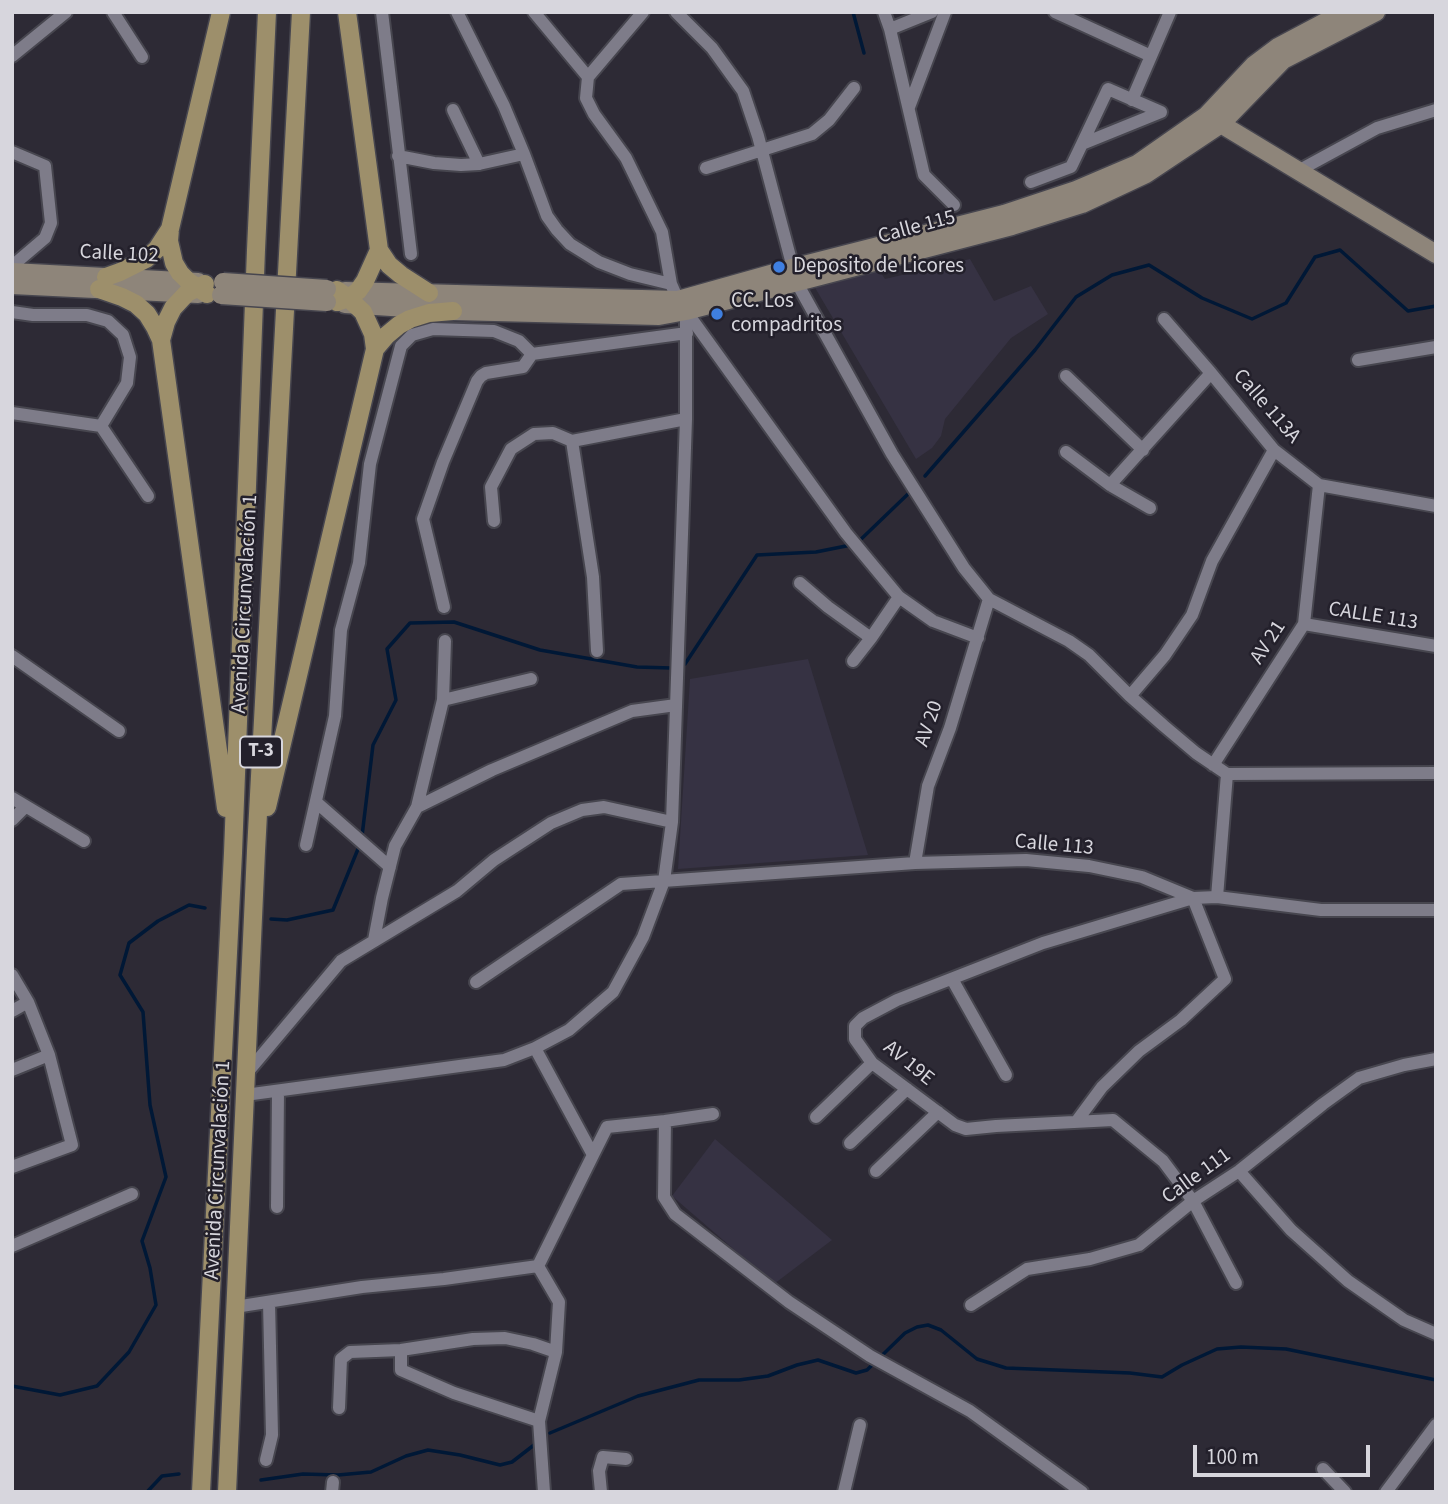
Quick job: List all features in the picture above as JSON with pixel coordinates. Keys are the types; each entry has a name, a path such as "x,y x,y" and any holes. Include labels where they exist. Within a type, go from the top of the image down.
{"main road":[{"path":"161,341 173,309 204,288 180,273 174,263 170,252 170,229 221,12"},
{"name":"Avenida Circunvalación 1","path":"201,1492 233,853 267,12"},
{"name":"Avenida Circunvalación 1","path":"227,1492 256,851 301,12"},
{"path":"347,12 379,250 389,265 429,293"},
{"name":"Calle 115","path":"1214,120 1254,65 1278,47 1344,12"},
{"name":"Calle 115","path":"341,297 429,293 678,298 1012,226 1082,204 1146,174 1283,60 1376,12"},
{"path":"1214,120 1436,254"},
{"path":"170,229 146,259 103,283 147,314 161,341 233,853"},
{"path":"256,851 375,349 373,334 363,312 341,297 371,272 379,250"},
{"name":"Calle 102","path":"12,271 103,283"},
{"name":"Calle 102","path":"12,285 103,283 341,297"},
{"name":"Calle 115","path":"341,297 453,312 659,316 678,298"},
{"path":"375,349 387,335 410,319 429,313 453,312"}],"street":[{"path":"12,56 66,12"},
{"path":"113,12 142,57"},
{"path":"382,12 411,254"},
{"path":"457,12 504,106 547,216 570,244 599,262 678,298 846,533 899,597 933,621 978,638"},
{"path":"534,12 588,77"},
{"path":"245,1095 504,1060 535,1048 569,1030 613,992 643,937 664,881 672,822 687,419 687,333 662,232 626,158 594,114 586,98 588,77 643,12"},
{"path":"676,12 712,48 743,91 762,151 794,275 892,454 964,568 989,598 1069,641 1089,655 1130,696 1196,753 1227,774 1436,773"},
{"path":"884,12 924,175 954,205"},
{"path":"890,29 932,12"},
{"path":"908,108 945,12"},
{"path":"1055,12 1152,56"},
{"path":"1132,100 1170,12"},
{"path":"706,168 813,134 829,120 854,88"},
{"path":"1031,182 1071,167 1108,89 1161,112 1082,144"},
{"path":"453,110 479,163"},
{"path":"1298,171 1377,128 1436,110"},
{"path":"12,152 45,166 51,223 46,238 18,261 12,271"},
{"path":"398,156 434,163 479,163 524,154"},
{"path":"12,312 33,315 87,315 108,321 123,335 130,357 127,383 100,426"},
{"path":"1164,319 1211,373"},
{"path":"306,845 335,716 341,629 359,563 370,464 401,346 412,335 433,329 494,331 519,341 532,354"},
{"path":"444,607 423,519 443,462 477,381 486,373 523,367 532,354 687,333"},
{"path":"1357,360 1436,347"},
{"name":"Calle 113A","path":"1110,485 1211,373 1274,450 1319,485 1436,506"},
{"path":"1066,376 1143,450"},
{"path":"12,413 100,426 148,496"},
{"path":"494,520 491,487 512,449 534,434 553,433 572,441 687,419"},
{"path":"572,441 593,577 597,651"},
{"path":"1130,696 1165,655 1192,615 1212,561 1274,450"},
{"path":"1066,452 1110,485 1150,508"},
{"name":"AV 21","path":"1213,765 1304,624 1319,485"},
{"path":"800,583 872,638"},
{"path":"853,661 899,597"},
{"name":"AV 20","path":"915,863 928,786 950,728 989,598"},
{"name":"CALLE 113","path":"1304,624 1436,646"},
{"path":"374,940 395,846 416,807 443,700 445,641"},
{"path":"12,656 119,731"},
{"path":"443,700 531,679"},
{"path":"416,807 492,770 632,711 676,705"},
{"path":"1217,897 1227,774"},
{"path":"12,798 84,841"},
{"path":"316,802 390,867"},
{"path":"12,820 25,807"},
{"path":"246,1075 341,961 457,891 494,860 551,823 582,810 604,807 672,822"},
{"name":"Calle 113","path":"477,982 621,884 915,863 1026,860 1088,866 1143,877 1192,898 1217,897 1321,910 1436,910"},
{"path":"1076,1122 1102,1087 1139,1051 1181,1020 1225,979 1192,898"},
{"name":"AV 19E","path":"1192,898 1043,943 897,1000 863,1018 855,1026 855,1039 872,1063 955,1125 966,1129 1113,1120 1163,1161 1193,1201 1236,1283"},
{"path":"12,975 28,1003 49,1055 72,1145 12,1167"},
{"path":"952,979 1006,1075"},
{"path":"12,1012 28,1003"},
{"path":"535,1048 593,1155"},
{"path":"12,1070 49,1055"},
{"name":"Calle 111","path":"971,1305 1027,1269 1090,1259 1139,1245 1193,1201 1239,1171 1312,1112 1359,1079 1404,1065 1436,1059"},
{"path":"816,1117 872,1063"},
{"path":"850,1143 907,1089"},
{"path":"276,1207 278,1091"},
{"path":"876,1171 938,1112"},
{"path":"538,1266 607,1127 713,1114"},
{"path":"665,1121 664,1197 675,1214 789,1303 870,1356 970,1411 1082,1492"},
{"path":"1239,1171 1291,1230 1348,1281 1404,1320 1436,1334"},
{"path":"12,1246 132,1194"},
{"path":"235,1307 362,1287 538,1266"},
{"path":"538,1266 559,1302 556,1353 539,1421 544,1492"},
{"path":"266,1460 272,1435 269,1302"},
{"path":"340,1408 341,1359 350,1352 401,1350 460,1340 505,1338 533,1344 556,1353"},
{"path":"401,1350 401,1370 454,1393 539,1421"},
{"path":"1386,1492 1436,1425"},
{"path":"844,1492 860,1426"},
{"path":"601,1492 599,1471 603,1457 626,1459"},
{"path":"1323,1469 1345,1492"}],"shaded area":[{"path":"970,259 994,301 1031,286 1048,314 1011,338 945,419 941,436 932,448 916,459 814,286 879,270 885,279"},
{"path":"808,659 868,855 678,869 690,679"},
{"path":"715,1139 832,1240 774,1284 672,1196"}],"waterway":[{"path":"853,12 864,53"},
{"path":"925,476 1035,350 1076,297 1112,275 1149,265 1202,298 1252,319 1286,303 1315,257 1340,250 1408,311 1436,306"},
{"path":"685,664 757,555 816,552 856,544 908,494"},
{"path":"362,836 373,745 396,700 387,649 410,623 454,622 540,650 637,667 671,668"},
{"path":"271,919 287,920 333,910 358,849"},
{"path":"12,1386 60,1395 97,1386 129,1352 156,1305 142,1241 166,1177 150,1105 143,1012 120,975 129,943 158,921 189,905 205,908"},
{"path":"550,1433 638,1396 699,1380 739,1380 768,1376 818,1360 856,1373 867,1370 905,1333 928,1325 941,1330 977,1359 1006,1368 1130,1373 1162,1377 1217,1349 1241,1347 1286,1349 1436,1380"},
{"path":"261,1480 303,1474 371,1472 406,1456 428,1450 500,1465 512,1462 534,1445"},
{"path":"147,1492 162,1476 179,1474"}],"place":[{"name":"Deposito de Licores","path":"779,267"},
{"name":"CC. Los compadritos","path":"717,314"}]}
